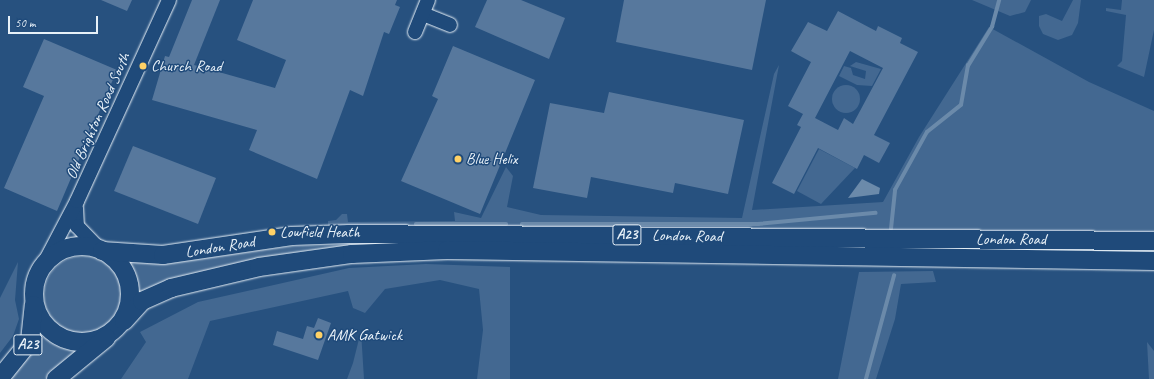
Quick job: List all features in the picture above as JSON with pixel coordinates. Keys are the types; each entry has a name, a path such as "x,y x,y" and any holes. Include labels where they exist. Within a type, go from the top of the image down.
{"main road":[{"name":"London Road","path":"101,250 164,256 292,236 348,234 1154,241"},
{"path":"56,379 106,337 124,321 130,306 129,286 118,264 101,250 68,247 56,251 45,262 34,283 34,302 48,326 63,338 87,341 106,337"},
{"name":"London Road","path":"124,321 142,301 171,288 259,267 360,253 471,250 1154,261"},
{"name":"A23","path":"0,378 30,341 34,302"}],"street":[{"name":"Old Brighton Road South","path":"45,262 77,201 169,0"},
{"path":"415,32 428,0"},
{"path":"423,14 450,25"},
{"name":"Old Brighton Road South","path":"77,201 77,226 101,250"}],"shaded area":[{"path":"972,0 1031,0 1025,12 1010,16"},
{"path":"1073,0 1081,0 1078,23 1072,35 1058,40 1043,34 1039,26 1039,16 1046,14 1062,21"},
{"path":"1122,0 1154,0 1154,30 1144,77 1117,66 1122,61 1126,15 1106,11 1106,8 1121,10"},
{"path":"989,27 1089,82 1154,111 1154,234 328,230 328,221 336,220 342,214 347,214 348,222 455,221 454,212 481,218 506,167 513,176 507,207 541,215 742,218 774,74 779,65 752,210 883,202 919,137"},
{"path":"856,62 881,69 872,86 857,85 839,76 844,66 851,68 853,75 865,79 866,71 850,66"},
{"path":"846,85 852,86 856,89 859,93 859,105 856,109 852,112 846,113 840,112 836,109 833,105 832,99 833,93 836,89 840,86"},
{"path":"819,149 855,168 821,204 797,191"},
{"path":"862,179 880,188 879,194 848,198"},
{"path":"391,244 140,293 129,264 130,261 184,261 293,246"},
{"path":"83,256 98,259 111,267 119,280 122,295 119,310 111,323 98,331 83,334 68,331 55,323 47,310 44,295 47,280 55,267 68,259"},
{"path":"18,262 15,300 19,319 13,336 0,353 0,298"},
{"path":"426,264 510,267 510,379 477,379 483,330 479,289 440,280 385,289 365,313 353,308 348,291 210,321 188,379 121,379 146,342 140,332 198,302 349,268"},
{"path":"933,271 936,282 901,284 895,319 876,379 838,379 859,272"},
{"path":"361,331 364,379 347,379 353,363"},
{"path":"39,335 73,352 72,358 45,379 7,379"},
{"path":"1147,342 1154,351 1154,379 1149,379"}],"building":[{"path":"101,0 132,0 127,11"},
{"path":"192,0 220,0 194,65 275,88 286,60 237,40 253,0 397,0 395,5 400,7 389,34 384,32 363,96 350,90 317,179 249,150 257,130 152,100 165,56 169,57"},
{"path":"487,0 521,0 565,18 549,59 475,27"},
{"path":"624,0 766,0 752,70 616,42"},
{"path":"838,11 876,31 878,26 902,38 900,43 918,52 874,135 890,143 879,163 864,155 857,169 818,148 794,194 772,183 801,127 797,125 803,114 788,106 811,62 791,51 808,22 827,31","holes":["850,51 883,68 853,124 844,118 838,130 815,118"]},
{"path":"44,39 117,70 57,211 4,188 44,96 23,87"},
{"path":"453,46 535,80 480,214 401,181 438,99 432,96"},
{"path":"609,92 744,120 728,194 675,183 673,193 591,177 587,198 533,188 550,103 604,113"},
{"path":"133,146 216,178 198,224 114,191"},
{"path":"318,318 331,323 318,360 273,345 277,331 303,339 307,326 314,328"}],"waterway":[{"path":"891,229 895,190 927,132 961,105 968,66 992,27 999,0"},
{"path":"522,224 758,224 875,213"},
{"path":"416,224 506,224"},
{"path":"866,379 894,276"}],"place":[{"name":"Church Road","path":"143,66"},
{"name":"Blue Helix","path":"458,159"},
{"name":"Lowfield Heath","path":"272,232"},
{"name":"AMK Gatwick","path":"319,335"}]}
